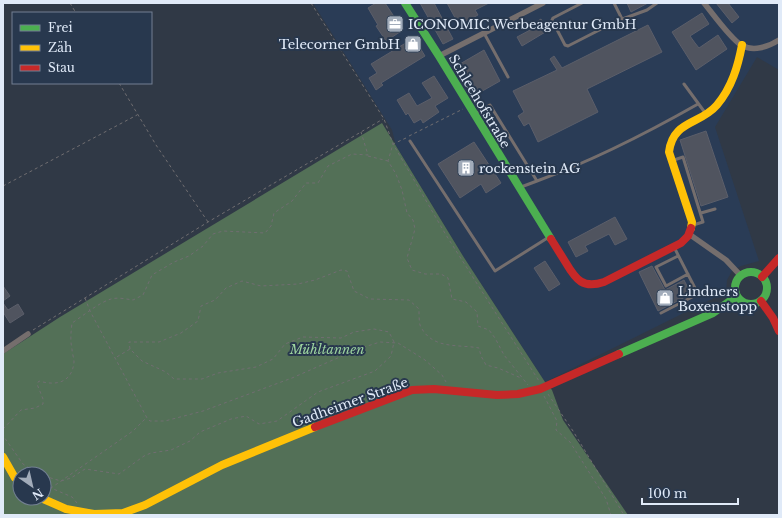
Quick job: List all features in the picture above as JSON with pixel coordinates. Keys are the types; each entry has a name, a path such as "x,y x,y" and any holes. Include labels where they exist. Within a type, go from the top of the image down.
{"street":[{"name":"Schleehofstraße","path":"405,3 575,278 584,284 594,285 604,282 674,247 687,238 689,234"},
{"path":"439,56 543,3"},
{"path":"704,3 734,39 742,45 757,48 771,46 779,40"},
{"path":"741,276 726,260 689,234 691,232 692,222 669,152 669,144 671,137 678,130 707,115 716,106 735,72 742,45"},
{"path":"762,277 779,258"},
{"path":"750,273 759,274 762,277 767,287 761,301 748,304 740,300 737,296 735,288 736,283 741,276 750,273"},
{"name":"Gadheimer Straße","path":"52,503 66,509 94,514 123,513 145,505 222,465 412,390 434,389 497,395 518,394 541,388 713,313 737,296"},
{"path":"761,301 774,318 779,331"},
{"path":"3,351 28,334"},
{"path":"3,457 12,472"}],"lane":[{"path":"582,3 553,18 552,20 565,45 568,46 622,19 647,10 657,3"},
{"path":"614,3 622,19"},
{"path":"484,33 508,77"},
{"path":"684,84 707,115"},
{"path":"520,188 556,175 655,128 698,104"},
{"path":"474,114 490,105 537,182"},
{"path":"410,141 495,271 550,237"},
{"path":"672,161 683,157 701,214 703,222 691,225"},
{"path":"701,214 715,209"},
{"path":"661,313 698,294 674,247"},
{"path":"678,256 656,267 666,286 688,274"}],"path":[{"path":"70,3 75,12"},
{"path":"311,3 384,119 393,144 446,234 541,388 573,432 624,515"},
{"path":"120,84 156,145 208,222"},
{"path":"388,161 393,144 469,106"},
{"path":"3,186 138,115"},
{"path":"28,334 208,222 384,119"},
{"path":"361,132 368,155"},
{"path":"3,429 22,410 34,408 43,404 43,399 37,384 39,381 49,384 61,382 70,374 74,361 71,340 72,323 111,299 122,298 133,300 143,295 152,275 174,262 189,256 203,246 212,234 223,230 264,233 271,226 274,213 292,201 306,183 318,183 328,166 352,154 368,155 388,161 396,174 402,190 407,213 413,220 415,229 407,258 412,270 425,274 441,274 448,278 452,299 466,302 477,312 478,326 489,330 504,355 521,378 527,384 541,388 557,421 556,430 570,442 606,499 611,515"},
{"path":"52,478 61,481 71,478 85,469 119,474 144,456 151,453 171,450 190,441 200,432 231,419 246,416 259,424 277,421 318,392 375,371 391,356 394,342 390,332 374,329 354,332 341,338 303,337 285,344 273,359 256,367 218,373 202,379 174,379 166,372 142,361 130,349 129,342 159,342 181,333 198,321 201,306 215,300 226,288 242,281 261,286 298,284 315,280 342,270 347,271 354,292 370,299 409,300 419,309 420,324 428,337 437,343 479,348 486,365 498,368 521,378"},
{"path":"85,298 90,312 150,421 165,421 203,411 292,378 358,349 380,342 398,343 425,360 442,374 450,390"},
{"path":"115,358 130,349"},
{"path":"80,507 72,497 51,488 133,431 147,418"},
{"path":"3,433 4,437 26,466"}],"shaded area":[{"path":"313,3 779,3 779,70 757,57 715,127 759,261 741,266 732,271 727,280 726,292 545,382 463,256 396,146 392,130"}],"green space":[{"name":"Mühltannen","path":"382,123 463,256 545,382 552,390 563,420 628,515 3,515 3,354 60,317"}],"building":[{"path":"376,3 385,3 403,30 386,41 376,26 378,25 368,8"},
{"path":"420,3 434,3 453,39 443,44"},
{"path":"447,3 489,3 475,10 478,15 459,25"},
{"path":"627,3 648,3 631,12"},
{"path":"716,3 728,3 739,17 732,23"},
{"path":"702,13 709,24 690,36 699,48 718,35 727,49 696,70 672,32"},
{"path":"541,19 547,31 522,46 517,37 532,29 530,26"},
{"path":"648,25 662,52 587,89 598,112 538,142 529,123 524,126 518,116 524,112 513,91 557,70 550,59 554,56 562,68"},
{"path":"414,38 425,56 381,83 383,85 376,90 369,78 377,73 371,64"},
{"path":"484,50 500,81 477,94 463,67 456,72 453,68"},
{"path":"434,76 448,98 435,106 439,112 423,123 421,119 414,123 408,113 406,115 397,100 409,93 417,106 432,98 422,83"},
{"path":"706,131 728,197 701,206 680,140"},
{"name":"rockenstein AG","path":"474,142 501,183 486,193 481,184 460,198 438,164"},
{"path":"615,217 627,239 615,245 609,234 585,246 588,251 576,257 568,242"},
{"path":"545,261 560,284 549,291 534,268"},
{"path":"652,266 665,290 684,280 691,294 658,311 639,272"},
{"path":"3,286 10,296 3,301"},
{"path":"3,303 8,310 18,304 24,314 10,323 3,312"}],"traffic: fast":[{"path":"405,3 551,239"},
{"path":"751,272 760,275 764,279 767,288 764,297 760,301 751,304 742,301 738,297 735,288 738,279 742,275 751,272"},
{"path":"619,354 713,313 737,296"}],"traffic: slow":[{"path":"691,228 692,222 669,152 672,142 681,128 710,111 717,105 727,91 739,61 742,45"},
{"path":"52,503 66,509 94,514 123,513 145,505 222,465 315,427"},
{"path":"3,457 12,473"}],"traffic: jam":[{"path":"551,239 573,274 581,282 585,284 597,284 604,282 681,243 688,236 691,228"},
{"path":"762,277 779,258"},
{"path":"761,301 773,318 779,331"},
{"path":"315,427 412,390 434,389 497,395 518,394 540,389 619,354"}],"place":[{"name":"ICONOMIC Werbeagentur GmbH","path":"395,24"},
{"name":"Telecorner GmbH","path":"413,44"},
{"name":"rockenstein AG","path":"466,168"},
{"name":"Lindners Boxenstopp","path":"665,298"}]}
